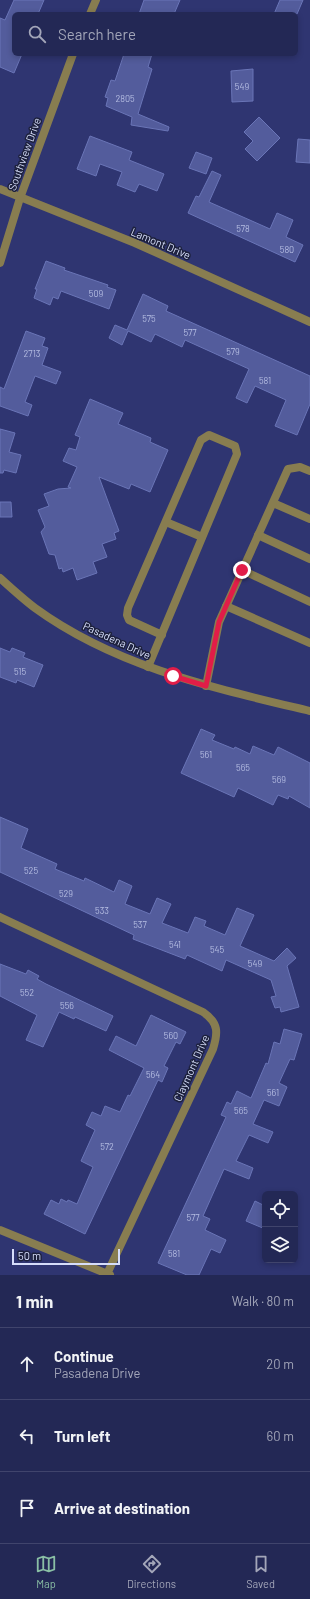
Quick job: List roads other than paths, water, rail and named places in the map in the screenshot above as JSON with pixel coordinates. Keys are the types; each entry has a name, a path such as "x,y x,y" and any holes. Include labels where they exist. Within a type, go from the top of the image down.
{"street":[{"path":"91,12 96,0"},
{"name":"Southview Drive","path":"0,263 20,198 72,56"},
{"name":"Lamont Drive","path":"0,189 135,243 310,322"},
{"path":"148,667 162,635 237,454 235,446 209,435 201,440 127,615 129,620 162,635"},
{"path":"206,686 219,622 288,469 300,467 310,471"},
{"path":"273,503 310,519"},
{"path":"166,522 202,537"},
{"path":"258,535 310,559"},
{"path":"242,570 310,602"},
{"name":"Pasadena Drive","path":"0,578 35,608 56,622 108,650 148,667 206,686 310,710"},
{"path":"226,606 310,643"},
{"name":"Claymont Drive","path":"0,917 203,1012 216,1024 217,1036 213,1049 109,1274"},
{"path":"0,1230 109,1274"}]}
